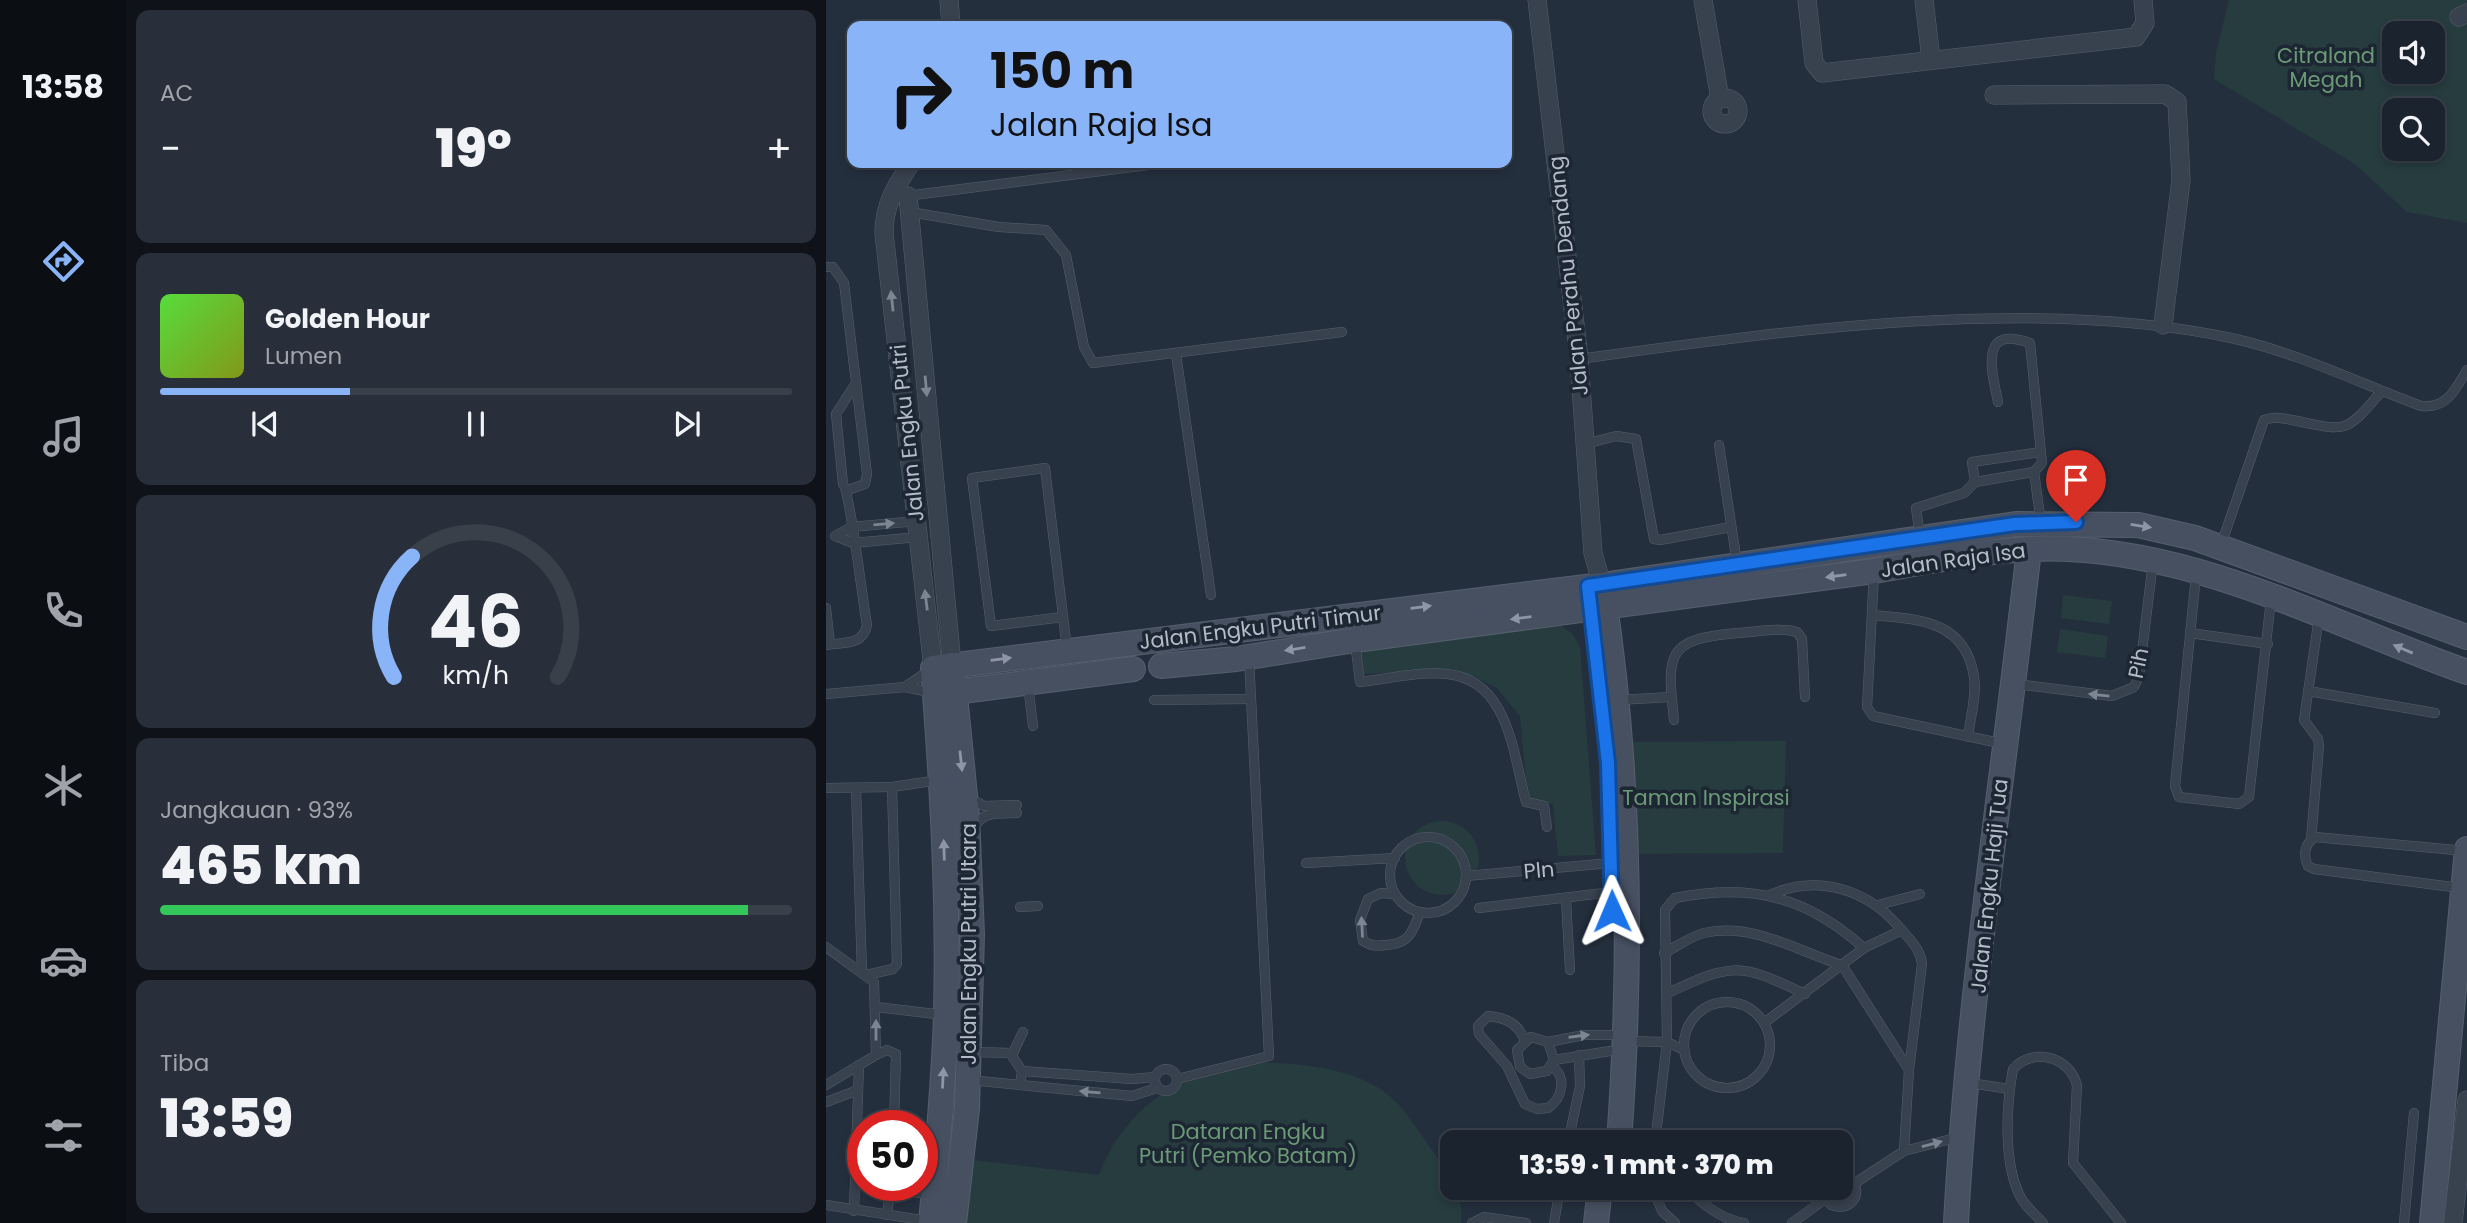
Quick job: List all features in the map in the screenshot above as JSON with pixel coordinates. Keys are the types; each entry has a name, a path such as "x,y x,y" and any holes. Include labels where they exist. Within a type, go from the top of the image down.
{"main road":[{"name":"Jalan Raja Isa","path":"1596,597 1737,565 2015,524 2138,525 2221,546 2467,637"},
{"name":"Jalan Raja Isa","path":"1596,597 1874,571 1959,556 2069,549 2153,560 2196,573 2326,617 2467,672"},
{"name":"Jalan Engku Haji Tua","path":"1956,1223 1961,1136 2029,550"},
{"path":"2326,617 2344,591"},
{"name":"Jalan Engku Putri Timur","path":"943,666 1596,597"},
{"name":"Jalan Engku Putri Timur","path":"1161,666 1355,640 1596,597"},
{"path":"1596,597 1616,700 1623,764 1614,1042 1606,1130"},
{"path":"1596,597 1608,763 1618,1130"},
{"name":"Jalan Engku Putri Utara","path":"943,666 945,1196"},
{"name":"Jalan Engku Putri Timur","path":"945,693 1028,685 1133,669"},
{"name":"Jalan Engku Putri Utara","path":"939,1223 969,1080 972,935 965,792 945,693"},
{"path":"2432,1223 2467,850"},
{"path":"1596,1223 1599,1200"},
{"path":"1610,1223 1613,1200"}],"street":[{"path":"949,0 951,21"},
{"name":"Jalan Perahu Dendang","path":"1537,0 1579,359 1596,597"},
{"path":"1703,0 1720,99"},
{"path":"1807,0 1814,63 1822,73 2136,37 2145,23 2143,0"},
{"path":"1924,0 1931,59"},
{"path":"1994,95 2165,94 2178,102 2181,180 2163,325"},
{"path":"889,200 908,168"},
{"name":"Jalan Engku Putri","path":"889,200 884,233 917,529 943,666"},
{"path":"909,204 943,666"},
{"path":"2453,1223 2467,1100"}],"lane":[{"path":"909,204 1133,168"},
{"path":"889,200 999,227 1046,230 1066,255 1084,347 1093,363 1342,332"},
{"path":"826,267 833,267 844,284 867,479 865,484 848,489"},
{"path":"1579,359 1738,337 1939,321 2023,318 2163,325 2235,339 2421,406 2439,405 2452,393 2467,370"},
{"path":"1920,538 1916,508 1964,493 1975,481 2034,472 2042,463 2030,343 2012,338 1996,343 1991,352 1998,402"},
{"path":"1176,354 1211,595"},
{"path":"826,608 828,644 859,640 865,635 867,625 853,543 848,489 843,484 835,421 836,408 856,383"},
{"path":"2221,546 2264,420 2275,417 2340,429 2354,424 2381,392"},
{"path":"1585,444 1616,436 1636,439 1654,538 1660,540 1731,527"},
{"path":"1719,445 1737,565"},
{"path":"1975,481 1972,462 2041,452"},
{"path":"1063,617 991,626 972,478 1045,468 1063,617 1067,651"},
{"path":"2034,472 2041,524"},
{"path":"831,537 851,527 917,529"},
{"path":"831,537 853,543 917,529"},
{"name":"Pih","path":"2014,684 2112,696 2134,687 2139,676 2153,560"},
{"path":"1874,571 1867,707 1873,716 2005,745"},
{"path":"2196,573 2175,786 2179,797 2239,804 2249,797 2271,598"},
{"path":"1873,615 1912,618 1948,630 1966,650 1975,678 1968,737"},
{"path":"2326,617 2308,691 2304,720 2318,739 2319,746 2311,840 2304,856 2308,866 2314,869 2462,888"},
{"path":"1674,720 1669,673 1672,661 1693,639 1700,636 1790,630 1797,632 1802,639 1805,696"},
{"path":"2190,634 2268,644"},
{"path":"1355,640 1360,682 1446,674 1467,679 1488,692 1504,718 1526,802 1544,806 1547,827"},
{"path":"969,1080 1132,1096 1157,1088 1171,1091 1177,1079 1269,1056 1250,656"},
{"path":"905,687 943,666"},
{"path":"1028,685 1033,726"},
{"path":"826,694 905,687 945,693"},
{"path":"2308,691 2435,713"},
{"path":"1616,700 1671,697"},
{"path":"1154,700 1250,699"},
{"path":"826,788 892,788 942,780"},
{"path":"856,788 864,974"},
{"path":"864,974 896,967 892,788"},
{"path":"965,792 979,805 1017,809 979,818 967,845"},
{"path":"2311,840 2315,837 2467,850"},
{"path":"1438,838 1458,852 1466,876 1464,888 1449,907 1438,912 1420,912 1403,904 1395,894 1391,882 1395,858 1413,841 1438,838"},
{"path":"1306,863 1395,858"},
{"name":"Pln","path":"1466,876 1611,863"},
{"path":"1770,895 1799,886 1835,887 1859,894 1878,905 1918,948 1922,964 1909,1070 1904,1151"},
{"path":"1657,1130 1667,1042 1665,909 1675,898 1727,890 1770,895 1821,915 1864,948"},
{"path":"1479,908 1566,900 1612,892"},
{"path":"1395,894 1381,893 1368,899 1360,920 1363,941 1371,946 1401,944 1409,937 1420,912"},
{"path":"1878,905 1920,894"},
{"path":"1566,900 1570,970"},
{"path":"1020,906 1038,906"},
{"path":"1764,1023 1864,948 1902,930"},
{"path":"1664,953 1703,933 1740,932 1774,938 1808,955 1842,965 1909,1070"},
{"path":"826,947 876,985 876,1055"},
{"path":"1666,993 1708,973 1740,969 1766,975 1805,994"},
{"path":"1728,1002 1742,1005 1764,1023 1769,1036 1766,1063 1748,1083 1735,1088 1708,1084 1696,1076 1688,1064 1684,1050 1691,1021 1714,1004 1728,1002"},
{"path":"877,1007 946,1015"},
{"path":"1525,1040 1517,1026 1502,1018 1488,1016 1478,1023 1477,1029 1507,1066 1525,1104 1537,1110 1553,1104 1562,1081 1552,1063 1548,1042"},
{"path":"970,1051 1010,1053 1017,1047 1023,1032"},
{"path":"1614,1042 1552,1063 1536,1075 1520,1067 1517,1050 1525,1040 1537,1037 1548,1042 1584,1035 1614,1042 1667,1042 1684,1050"},
{"path":"826,1085 887,1050 896,1054 894,1110"},
{"path":"1010,1053 1022,1072 1020,1085"},
{"path":"1571,1130 1580,1086 1579,1055"},
{"path":"2043,1223 2022,1200 2012,1177 2009,1089 2013,1069 2029,1056 2050,1057 2074,1075 2077,1086 2073,1163 2121,1223"},
{"path":"854,1211 859,1065"},
{"path":"1022,1072 1132,1079 1155,1077 1160,1071 1168,1069 1177,1079"},
{"path":"1155,1077 1157,1088"},
{"path":"1968,1083 2009,1089"},
{"path":"826,1102 858,1090"},
{"path":"2404,1223 2414,1113"},
{"path":"1853,1199 1857,1194 1855,1183 1904,1151 1961,1136"},
{"path":"938,1195 945,1196"},
{"path":"1554,1223 1558,1200"},
{"path":"1658,1200 1662,1211 1675,1223"},
{"path":"1698,1200 1738,1223"},
{"path":"1791,1223 1824,1200"},
{"path":"1826,1200 1837,1207 1847,1206 1852,1200"},
{"path":"887,1215 890,1201"},
{"path":"826,1205 939,1223"},
{"path":"1472,1223 1484,1217 1526,1223"}],"green space":[{"name":"Citraland Megah","path":"2229,0 2467,0 2467,223 2407,212 2355,164 2214,79 2216,53"},
{"path":"2063,595 2112,601 2109,624 2061,618"},
{"path":"1551,620 1572,633 1580,647 1596,855 1558,856 1553,804 1528,803 1520,716 1497,688 1473,676 1449,669 1364,674 1359,643"},
{"path":"2060,629 2108,636 2105,658 2057,652"},
{"name":"Taman Inspirasi","path":"1786,741 1783,853 1629,854 1626,742"},
{"path":"1449,821 1469,831 1477,844 1477,872 1469,885 1456,893 1435,895 1415,885 1407,872 1405,851 1415,831 1428,823"},
{"name":"Dataran Engku Putri (Pemko Batam)","path":"1259,1062 1314,1067 1351,1075 1383,1091 1407,1114 1440,1161 1440,1200 1460,1200 1461,1223 963,1223 974,1160 1099,1175 1115,1142 1152,1101 1183,1082 1229,1066"}],"route":[{"path":"1612,911 1608,763 1588,610 1588,586 2015,524 2076,522"}]}
